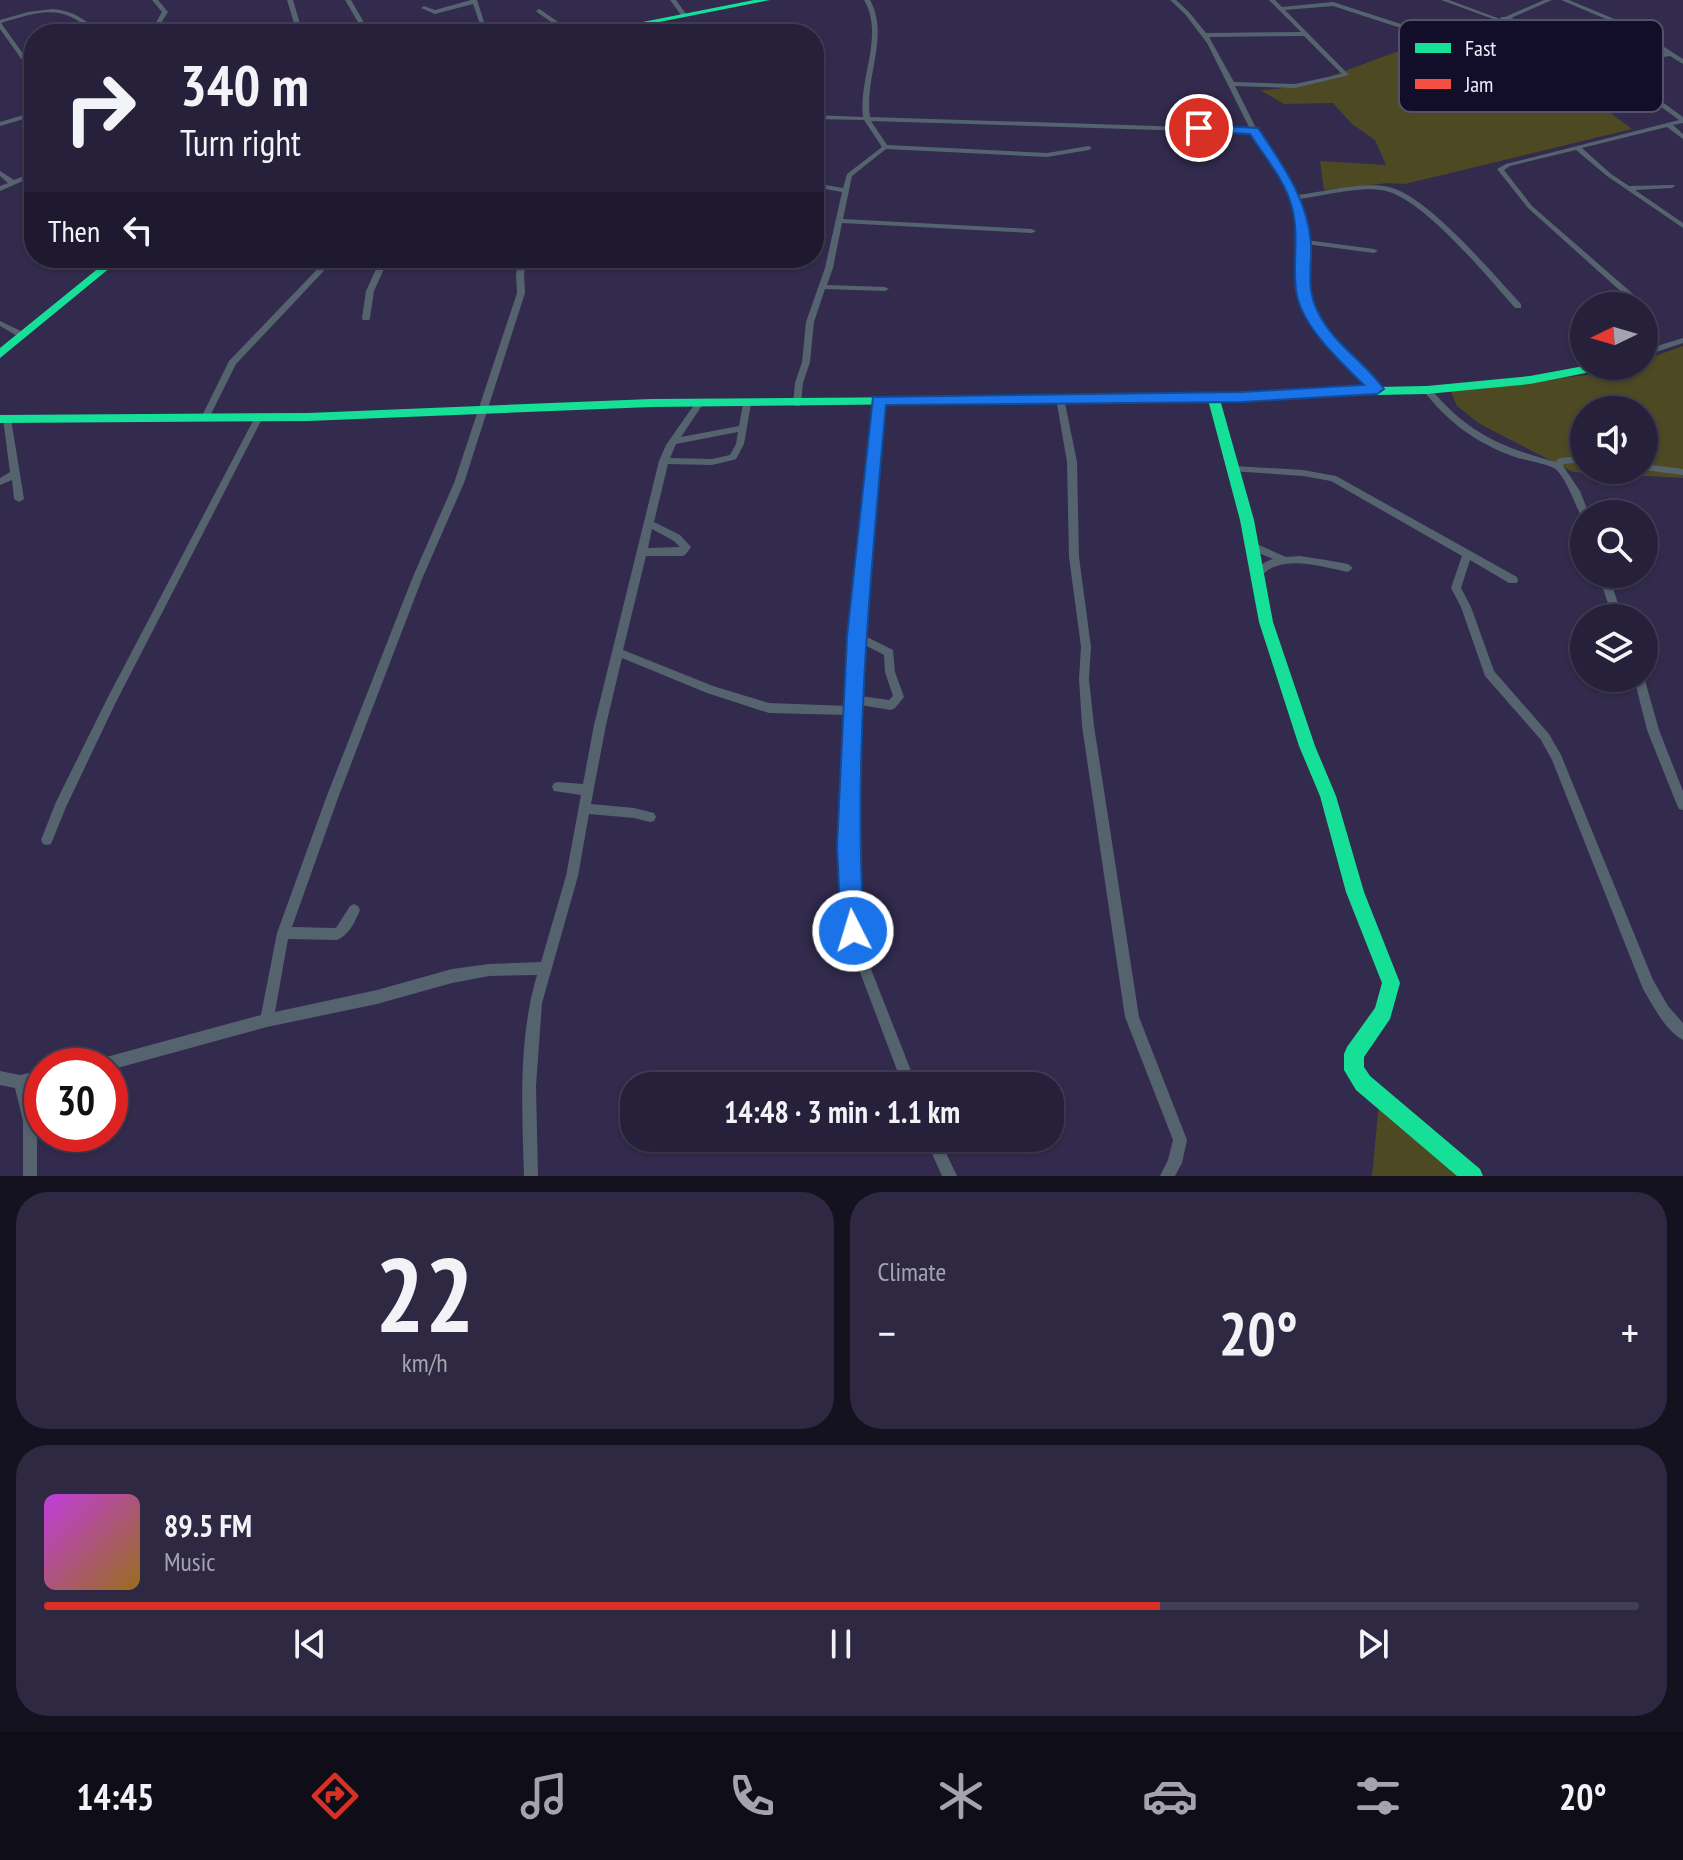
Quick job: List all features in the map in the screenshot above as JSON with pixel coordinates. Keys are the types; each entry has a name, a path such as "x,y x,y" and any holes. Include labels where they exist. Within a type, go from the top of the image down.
{"street":[{"path":"155,0 165,12 158,24"},
{"path":"290,0 297,24"},
{"path":"348,0 364,24"},
{"path":"673,0 683,14"},
{"path":"634,24 727,3 766,0"},
{"path":"867,0 874,11 875,27 865,98 868,121 885,147"},
{"path":"1173,0 1195,20 1254,131 1295,197 1304,242 1302,284 1310,312 1335,348 1377,389"},
{"path":"1231,84 1295,86 1346,75 1272,0"},
{"path":"1444,0 1507,20"},
{"path":"1496,20 1549,0"},
{"path":"1564,0 1612,20"},
{"path":"424,8 435,12 474,1 483,24"},
{"path":"1282,9 1333,4 1399,25"},
{"path":"24,59 0,24 57,7 77,12 88,24"},
{"path":"539,11 558,24"},
{"path":"1204,35 1307,34"},
{"path":"1663,49 1683,62"},
{"path":"1663,55 1671,54"},
{"path":"1663,106 1683,120"},
{"path":"1,122 24,116"},
{"path":"824,118 1254,131"},
{"path":"1627,292 1530,207 1500,169 1683,120"},
{"path":"1668,124 1683,137"},
{"path":"797,404 810,322 823,287 849,175 885,147 1047,155 1089,148"},
{"path":"1578,148 1627,188 1683,226"},
{"path":"0,173 13,183"},
{"path":"0,189 24,178"},
{"path":"1627,188 1672,186"},
{"path":"824,187 844,190"},
{"path":"1295,197 1381,188 1397,193 1443,229 1518,306"},
{"path":"840,221 1032,231"},
{"path":"1304,242 1374,251"},
{"path":"0,354 105,268"},
{"path":"205,418 232,363 322,268"},
{"path":"366,318 370,291 380,268"},
{"path":"267,1020 283,933 417,579 459,483 521,293 521,268"},
{"path":"823,287 885,289"},
{"path":"0,323 22,335"},
{"path":"1658,349 1681,343"},
{"path":"19,499 4,419 259,417 651,403 797,404 878,400 1268,396 1377,389 1427,390 1530,380 1570,372"},
{"path":"1427,390 1452,420 1483,441 1511,453 1558,466 1579,500"},
{"path":"1213,396 1234,469 1266,622 1307,746 1328,796 1355,892 1391,983 1388,999 1372,1033 1354,1054 1356,1076 1473,1176"},
{"path":"1060,398 1072,462 1074,557 1086,647 1084,679 1088,726 1132,1017 1180,1140 1175,1163 1167,1176"},
{"path":"878,400 856,636 848,846 853,931 879,1010 904,1072"},
{"path":"531,1176 531,1033 544,968 572,876 587,790 664,461 699,404"},
{"path":"664,461 712,462 729,459 737,453 747,404"},
{"path":"47,840 65,794 111,702 259,417"},
{"path":"674,441 743,428"},
{"path":"1558,466 1570,459"},
{"path":"1234,469 1333,478 1513,580"},
{"path":"1658,469 1683,472"},
{"path":"0,482 16,473"},
{"path":"643,552 682,552 686,547 677,538 650,524"},
{"path":"1252,546 1284,560 1348,568"},
{"path":"1467,555 1456,588 1466,607 1483,660 1501,689 1545,737 1557,758 1648,984 1663,1011 1683,1033"},
{"path":"1258,574 1267,563 1284,560"},
{"path":"618,652 711,690 769,708 891,705 897,702 899,697 890,672 889,653 856,636"},
{"path":"1643,692 1653,730 1683,805"},
{"path":"558,787 587,790"},
{"path":"584,808 606,812 630,811 650,817"},
{"path":"283,933 337,934 354,910"},
{"path":"128,1058 267,1020 377,997 474,972 544,968"},
{"path":"0,1078 24,1081"},
{"path":"20,1082 30,1121 30,1176"},
{"path":"939,1152 950,1176"}],"shaded area":[{"path":"1399,51 1399,112 1609,112 1632,129 1405,184 1324,190 1320,161 1386,165 1375,140 1352,124 1333,103 1284,104 1260,90 1297,86"},
{"path":"1683,346 1683,478 1658,477 1658,396 1570,396 1570,470 1480,424 1457,406 1450,390 1570,377 1570,380 1658,380 1658,355"},
{"path":"1379,1103 1463,1176 1372,1176"}],"traffic: fast":[{"path":"639,24 766,0"},
{"path":"0,354 105,268"},
{"path":"1325,392 1427,390 1530,380 1570,372"},
{"path":"1213,396 1247,520 1266,622 1307,746 1328,796 1355,892 1391,983 1383,1012 1354,1054 1354,1070 1363,1083 1473,1176"},
{"path":"0,419 308,417 651,403 925,401"}],"traffic: jam":[{"path":"925,401 1268,396 1325,392"}],"route":[{"path":"853,931 848,846 856,636 868,519 872,438 878,400 1242,397 1377,389 1335,348 1310,312 1302,284 1304,242 1299,211 1295,197 1272,157 1254,131 1199,128"}]}
